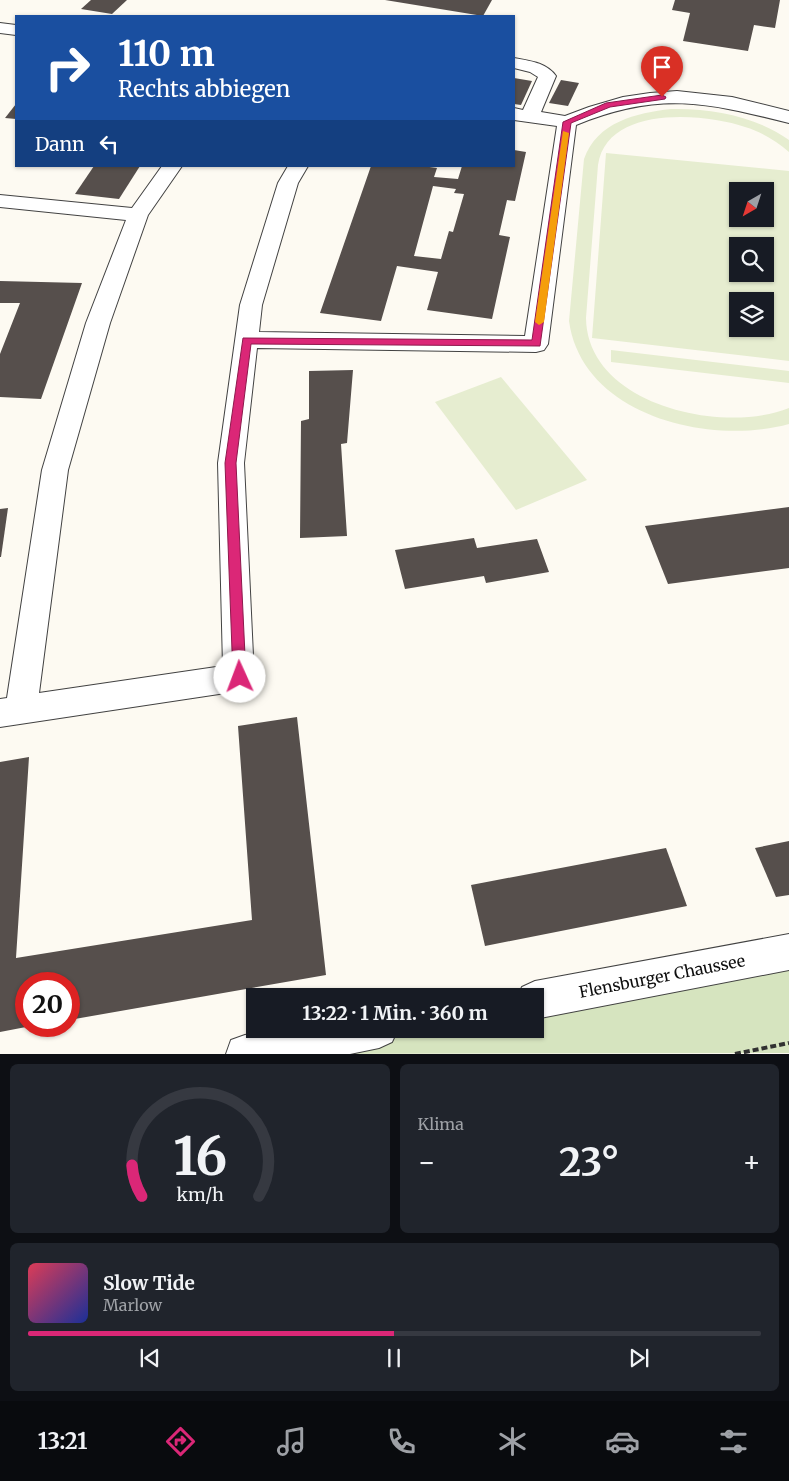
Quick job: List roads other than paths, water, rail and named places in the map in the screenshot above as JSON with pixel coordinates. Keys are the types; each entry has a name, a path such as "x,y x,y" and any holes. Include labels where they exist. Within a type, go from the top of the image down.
{"street":[{"path":"0,28 15,30"},
{"path":"515,63 543,70 547,76 522,115 567,122 608,105 662,97 725,101 789,117"},
{"path":"246,340 536,344 567,122"},
{"path":"171,167 138,215 98,323 55,470 10,711 240,677 231,463 251,305 288,183 297,167"},
{"path":"0,201 138,215"},
{"name":"Flensburger Chaussee","path":"544,998 789,952"},
{"path":"246,1054 331,1038"}]}
